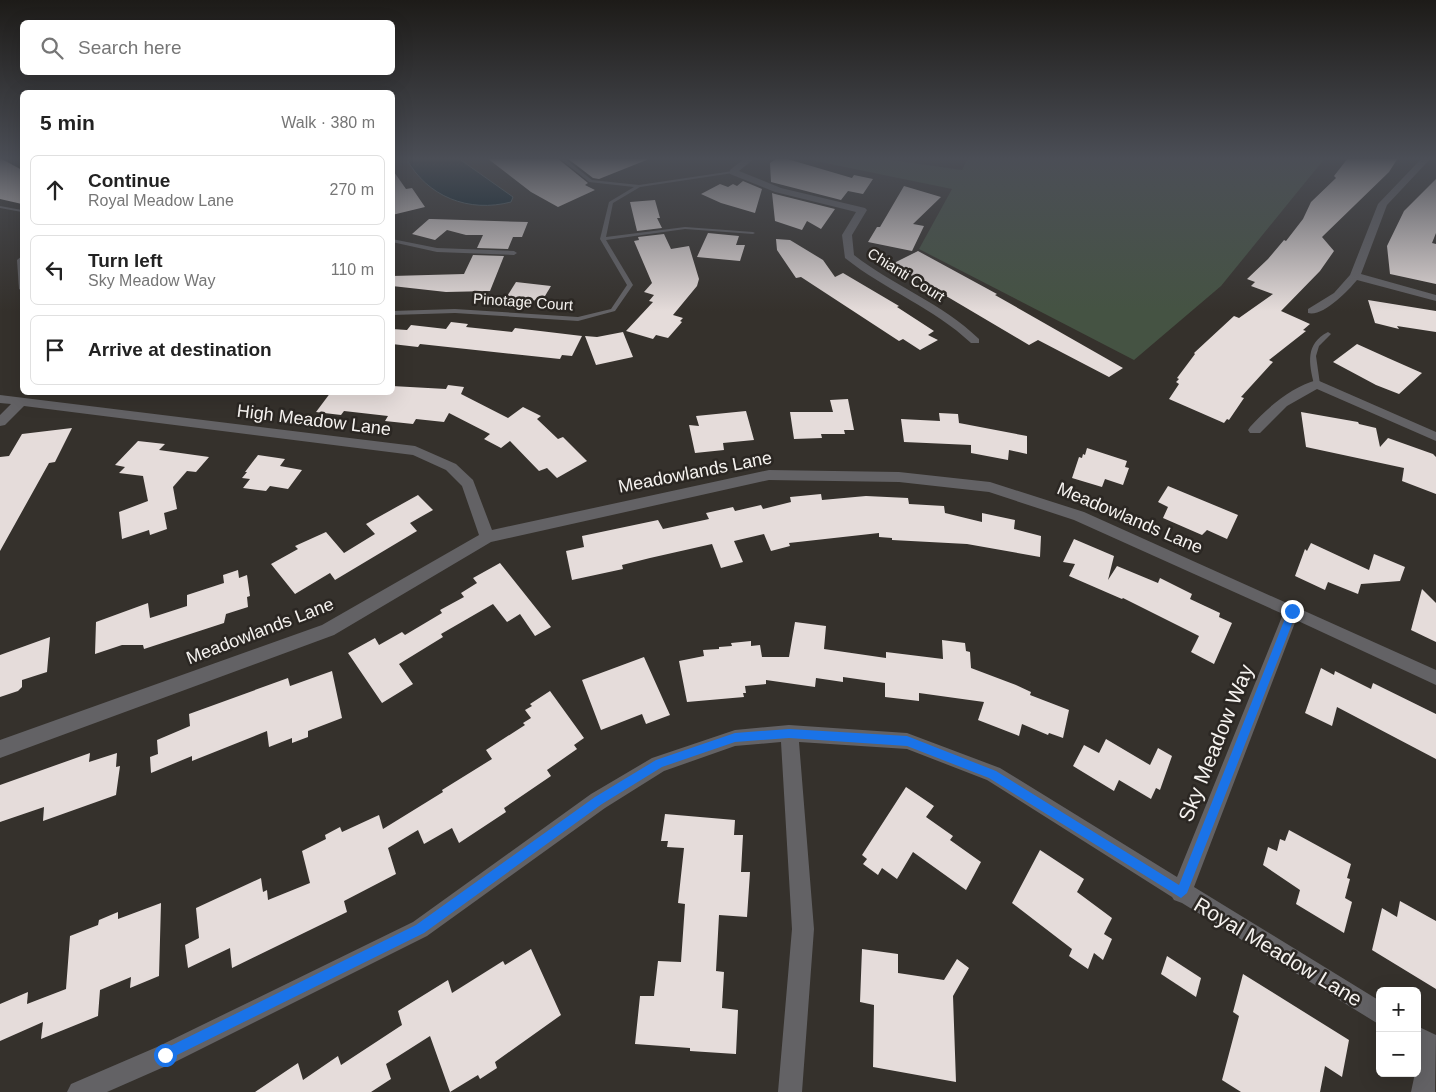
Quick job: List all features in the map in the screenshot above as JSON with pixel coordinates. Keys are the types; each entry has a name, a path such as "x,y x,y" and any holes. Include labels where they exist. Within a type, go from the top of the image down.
{"street":[{"name":"Chianti Court","path":"858,209 862,210 847,234 849,256 868,273 962,326 975,341"},
{"path":"1312,311 1338,295 1354,276 1382,209"},
{"path":"1354,276 1436,298"},
{"path":"1255,430 1271,411 1286,398 1317,384 1436,437"},
{"name":"High Meadow Lane","path":"0,399 415,451 450,467 468,484 487,537"},
{"path":"0,422 21,402"},
{"name":"Meadowlands Lane","path":"0,749 328,630 487,537 769,475 899,477 990,487 1079,516 1292,611 1436,678"},
{"name":"Sky Meadow Way","path":"1181,893 1292,611"},
{"path":"789,733 803,928 790,1092"},
{"name":"Royal Meadow Lane","path":"79,1092 165,1055 420,929 598,801 659,764 735,738 789,733 907,741 993,774 1181,893 1376,1012"},
{"path":"1422,1092 1428,1044"}],"lane":[{"path":"610,209 603,239 684,228 753,233"},
{"name":"Pinotage Court","path":"395,313 455,311 578,319 613,310 630,285 603,239"},
{"path":"395,241 437,250 514,253"},
{"path":"1317,384 1312,352 1316,344 1328,334"}],"green space":[{"path":"941,209 1284,209 1221,286 1134,360 919,249"}],"building":[{"path":"395,209 417,209 395,214"},
{"path":"632,209 657,209 660,218 657,218 662,228 637,231"},
{"path":"741,209 756,209 755,213"},
{"path":"774,209 835,209 821,229 807,221 802,230 775,221"},
{"path":"891,209 929,209 913,224 924,226 912,251 868,242 877,227 880,227"},
{"path":"1308,209 1351,209 1322,237 1334,251 1320,271 1281,311 1310,324 1303,330 1306,331 1269,360 1273,362 1241,397 1244,398 1229,420 1227,419 1224,423 1169,399 1179,384 1176,382 1179,379 1177,378 1194,353 1234,316 1239,318 1273,294 1251,286 1255,282 1247,279 1284,240 1286,241 1303,219"},
{"path":"1406,209 1436,209 1436,233 1432,243 1436,244 1436,284 1390,274 1387,246"},
{"path":"429,219 528,222 522,237 513,237 508,249 477,248 483,235 466,235 447,230 435,240 412,234"},
{"path":"708,233 739,236 736,245 745,245 740,261 697,257"},
{"path":"664,234 671,249 689,246 699,279 697,286 673,315 683,318 680,321 682,322 668,338 656,335 653,339 626,331 653,302 649,301 654,295 644,292 652,283 634,241 639,240 638,237"},
{"path":"776,239 790,240 823,260 835,277 843,273 899,306 897,307 934,331 928,335 938,340 920,350 903,339 899,341 801,277 796,278 777,250"},
{"path":"918,251 997,294 995,295 1123,368 1109,377 1038,340 1029,345 892,264"},
{"path":"473,255 504,256 490,291 446,292 395,286 395,276 464,274"},
{"path":"516,282 551,286 542,301 506,298"},
{"path":"1368,300 1436,311 1436,332 1397,326 1399,329 1375,323"},
{"path":"451,322 468,324 466,327 512,332 515,328 582,336 572,356 562,355 560,359 420,344 418,347 395,344 395,329 407,330 411,325 446,329"},
{"path":"623,332 633,357 596,365 585,336 597,337"},
{"path":"1357,344 1422,373 1399,394 1376,385 1333,362"},
{"path":"448,385 464,387 461,394 508,418 523,407 541,416 537,419 558,439 563,437 587,461 557,478 547,468 539,471 510,441 501,448 484,439 490,434 449,413 444,422 416,419 413,424 385,421 388,416 344,411 341,415 316,412 329,395 395,395 395,386 446,389"},
{"path":"848,399 854,430 844,430 845,434 821,434 822,438 794,439 790,412 833,412 830,400"},
{"path":"746,411 754,440 723,443 724,450 695,453 689,425 699,426 696,416"},
{"path":"1301,412 1358,422 1359,424 1376,428 1380,447 1388,438 1433,454 1436,457 1436,494 1402,481 1404,468 1306,447"},
{"path":"939,413 958,414 959,423 1027,436 1027,454 1009,450 1008,460 971,453 971,445 904,442 901,419 940,421"},
{"path":"72,428 55,462 49,463 0,551 0,457 9,456 22,434"},
{"path":"138,441 165,444 159,450 209,457 196,472 187,471 173,487 177,509 164,513 167,529 150,535 149,530 122,539 119,512 148,501 143,476 119,473 125,467 115,465"},
{"path":"1087,448 1127,461 1125,467 1129,468 1123,485 1105,479 1102,487 1072,478 1079,457 1082,458 1083,454 1085,455"},
{"path":"258,455 285,459 280,466 302,470 288,489 270,486 266,491 243,488 250,479 242,478"},
{"path":"1168,486 1238,515 1227,539 1207,530 1202,535 1163,518 1168,507 1158,502"},
{"path":"821,494 822,500 866,496 908,498 909,504 944,506 945,513 982,522 982,513 1015,520 1014,529 1041,536 1040,557 967,544 892,540 892,538 879,537 879,533 789,543 790,546 771,551 764,534 734,541 743,562 721,568 712,544 622,565 623,569 572,580 566,551 584,547 582,536 658,520 663,529 709,519 706,513 733,507 735,511 761,505 763,509 791,502 790,497"},
{"path":"418,495 433,510 410,523 417,531 335,580 330,573 295,594 271,564 298,549 295,546 326,532 344,553 375,534 366,524"},
{"path":"1074,539 1114,556 1108,580 1117,566 1158,583 1160,578 1192,594 1190,599 1220,613 1219,617 1232,623 1214,664 1191,652 1199,636 1123,598 1069,576 1075,564 1063,562"},
{"path":"1311,543 1369,570 1374,554 1405,567 1400,581 1361,584 1358,594 1328,582 1325,590 1295,576 1305,549 1307,551"},
{"path":"500,563 551,627 535,636 520,614 507,622 493,604 441,634 443,637 399,664 413,684 382,703 348,653 375,638 379,645 402,632 405,635 442,613 440,610 464,597 461,593 477,583 473,578"},
{"path":"238,570 239,578 247,575 250,596 247,597 248,607 226,614 224,623 144,649 143,645 122,645 95,654 96,622 148,603 150,618 187,606 187,595 224,583 223,575"},
{"path":"1422,589 1436,603 1436,642 1411,630"},
{"path":"795,622 826,626 824,649 886,658 886,652 943,659 942,640 965,643 966,651 970,652 971,668 1016,685 1031,692 1030,695 1069,710 1063,738 1049,733 1048,735 1022,724 1019,736 978,720 984,702 919,693 919,701 885,697 885,683 843,677 843,682 816,678 815,687 766,680 766,684 745,686 746,693 743,693 744,697 687,702 679,661 704,656 703,650 719,649 719,647 732,646 731,643 751,641 751,646 760,645 762,657 789,657"},
{"path":"50,637 47,672 22,680 22,687 18,691 0,697 0,655"},
{"path":"644,657 670,715 646,724 642,714 601,730 582,680"},
{"path":"1321,668 1334,675 1335,671 1371,689 1373,683 1436,714 1436,759 1337,707 1332,726 1305,713"},
{"path":"332,671 342,718 308,731 308,737 292,743 292,738 269,747 267,731 192,761 192,756 151,773 150,757 158,754 157,740 190,726 189,714 288,678 290,686"},
{"path":"550,691 584,738 574,745 577,749 547,770 551,776 504,808 506,812 459,843 452,828 424,844 418,830 388,848 396,874 344,901 347,912 232,968 230,948 188,968 185,945 199,938 196,908 261,878 263,892 267,890 268,900 310,883 302,851 326,839 325,835 340,827 342,832 379,815 383,829 443,792 442,790 492,759 486,750 525,725 523,723 531,718 525,710 532,706 530,704"},
{"path":"1106,739 1150,765 1158,748 1172,756 1160,790 1156,788 1151,799 1119,780 1114,791 1073,766 1084,745 1099,753"},
{"path":"90,753 89,762 117,753 116,767 120,766 116,795 43,821 44,807 0,822 0,785"},
{"path":"906,787 934,806 926,817 953,836 950,840 981,862 966,890 913,852 897,879 882,868 878,875 863,864 867,859 862,855"},
{"path":"665,814 735,820 734,835 743,835 741,872 750,872 747,917 719,915 716,971 724,972 722,1008 738,1010 736,1054 690,1051 690,1048 635,1044 640,996 654,996 658,961 681,962 685,904 678,903 684,848 667,847 668,841 661,841"},
{"path":"1289,830 1351,864 1347,878 1350,879 1345,898 1352,902 1344,933 1296,904 1300,890 1263,865 1268,847 1277,851 1280,839 1285,841"},
{"path":"1040,850 1084,879 1077,892 1112,918 1104,934 1112,939 1103,960 1094,953 1088,969 1069,956 1072,949 1012,903"},
{"path":"1400,901 1436,921 1436,989 1372,950 1382,908 1397,917"},
{"path":"161,903 159,976 130,988 131,977 100,990 98,1016 41,1039 43,1022 0,1041 0,1004 28,992 27,1004 66,989 70,936 98,925 99,920 118,912 118,919"},
{"path":"531,949 561,1015 495,1062 497,1068 480,1079 478,1075 450,1092 430,1036 386,1064 391,1079 371,1092 255,1092 298,1063 303,1080 338,1056 341,1065 402,1025 398,1011 448,980 452,993 503,961 505,965"},
{"path":"862,949 898,954 898,973 944,980 957,959 969,968 953,996 956,1082 873,1067 874,1005 860,1002"},
{"path":"1167,956 1201,978 1196,997 1161,974"},
{"path":"1243,974 1349,1040 1342,1077 1325,1066 1320,1092 1241,1092 1222,1080 1239,1016 1233,1012"}],"route":[{"path":"165,1055 420,929 598,801 659,764 735,738 789,733 907,741 993,774 1181,893 1292,611"}]}
